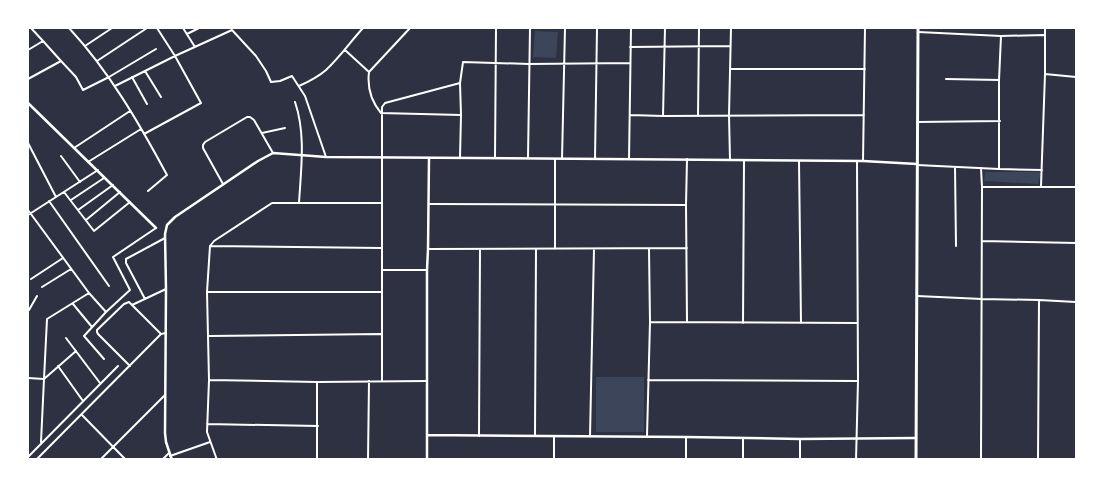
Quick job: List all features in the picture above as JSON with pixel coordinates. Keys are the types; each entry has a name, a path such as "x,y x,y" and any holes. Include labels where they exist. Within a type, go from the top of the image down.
{"main road":[{"path":"916,460 918,30"}],"street":[{"path":"31,28 76,77 83,90 156,49"},
{"path":"71,28 115,86 167,175 148,191"},
{"path":"86,46 112,28"},
{"path":"97,61 147,28"},
{"path":"144,134 200,102 157,28"},
{"path":"183,28 195,47"},
{"path":"187,34 199,28"},
{"path":"298,86 326,71 363,28"},
{"path":"410,28 369,72 368,82 374,105 381,113 461,114"},
{"path":"494,158 496,28"},
{"path":"528,158 530,28"},
{"path":"562,159 565,28"},
{"path":"595,159 597,28"},
{"path":"629,159 631,28"},
{"path":"663,116 665,28"},
{"path":"698,116 699,28"},
{"path":"730,160 731,28"},
{"path":"863,161 865,28"},
{"path":"1041,186 1045,74 1044,28"},
{"path":"115,86 233,29 256,56 271,82 280,81 292,76 305,96 326,157"},
{"path":"918,30 1001,36 1044,35"},
{"path":"999,169 1001,36"},
{"path":"28,50 43,41"},
{"path":"630,47 730,46"},
{"path":"345,50 369,72"},
{"path":"28,79 61,61"},
{"path":"460,157 460,82 463,62 529,64 630,63"},
{"path":"730,70 865,70"},
{"path":"145,71 161,97"},
{"path":"1045,74 1076,77"},
{"path":"132,77 147,104"},
{"path":"946,79 999,80"},
{"path":"382,381 382,107 385,103 460,82"},
{"path":"295,102 301,130 302,156 299,203"},
{"path":"28,103 156,228 113,257 130,290 84,336 104,359"},
{"path":"74,148 130,111"},
{"path":"630,115 864,115"},
{"path":"223,184 203,148 204,144 246,117 254,120 273,153"},
{"path":"917,122 1000,121"},
{"path":"262,133 285,128"},
{"path":"88,162 141,129"},
{"path":"28,143 56,197"},
{"path":"170,456 165,433 165,234 167,225 175,217 223,184 273,153 326,157 863,161 1042,170"},
{"path":"61,156 80,182"},
{"path":"427,460 429,158"},
{"path":"555,249 556,159"},
{"path":"687,159 687,322"},
{"path":"743,323 744,160"},
{"path":"799,161 801,323"},
{"path":"856,460 858,381 857,161"},
{"path":"955,167 956,246"},
{"path":"981,168 981,460"},
{"path":"28,214 98,170"},
{"path":"71,200 104,177"},
{"path":"78,210 113,185"},
{"path":"982,186 1076,187"},
{"path":"64,192 94,231 130,202"},
{"path":"86,220 120,192"},
{"path":"50,201 109,286"},
{"path":"217,460 210,442 207,424 210,246 214,241 272,203 382,203"},
{"path":"429,204 686,205"},
{"path":"28,210 28,214 106,312"},
{"path":"145,299 126,263 126,259 165,238"},
{"path":"982,240 1076,243"},
{"path":"210,246 381,248"},
{"path":"428,249 687,248"},
{"path":"479,436 480,249"},
{"path":"534,436 536,249"},
{"path":"590,436 594,249"},
{"path":"647,436 650,322 649,249"},
{"path":"31,279 63,258"},
{"path":"42,288 71,269"},
{"path":"382,270 427,270"},
{"path":"132,305 166,288"},
{"path":"208,292 382,292"},
{"path":"41,443 47,319 89,293"},
{"path":"28,308 29,310 37,296"},
{"path":"917,296 1076,302"},
{"path":"1038,460 1039,300"},
{"path":"130,366 96,332 124,304 129,302 161,334"},
{"path":"72,304 92,327"},
{"path":"650,322 858,323"},
{"path":"36,460 161,334 166,333"},
{"path":"208,336 382,334"},
{"path":"66,338 100,383"},
{"path":"28,378 44,379 76,351"},
{"path":"58,366 83,401"},
{"path":"28,457 118,366"},
{"path":"209,380 317,382 427,381"},
{"path":"648,380 858,381"},
{"path":"368,381 368,460"},
{"path":"317,382 317,460"},
{"path":"100,460 165,395"},
{"path":"82,415 126,460"},
{"path":"207,424 318,426"},
{"path":"427,436 647,436 743,439 916,438"},
{"path":"554,437 554,460"},
{"path":"686,437 686,460"},
{"path":"743,439 743,460"},
{"path":"800,439 800,460"},
{"path":"162,460 210,442"}],"shaded area":[{"path":"535,31 558,32 556,58 533,57"},
{"path":"985,172 1041,172 1038,184 984,181"},
{"path":"596,377 644,377 644,432 596,432"}]}
